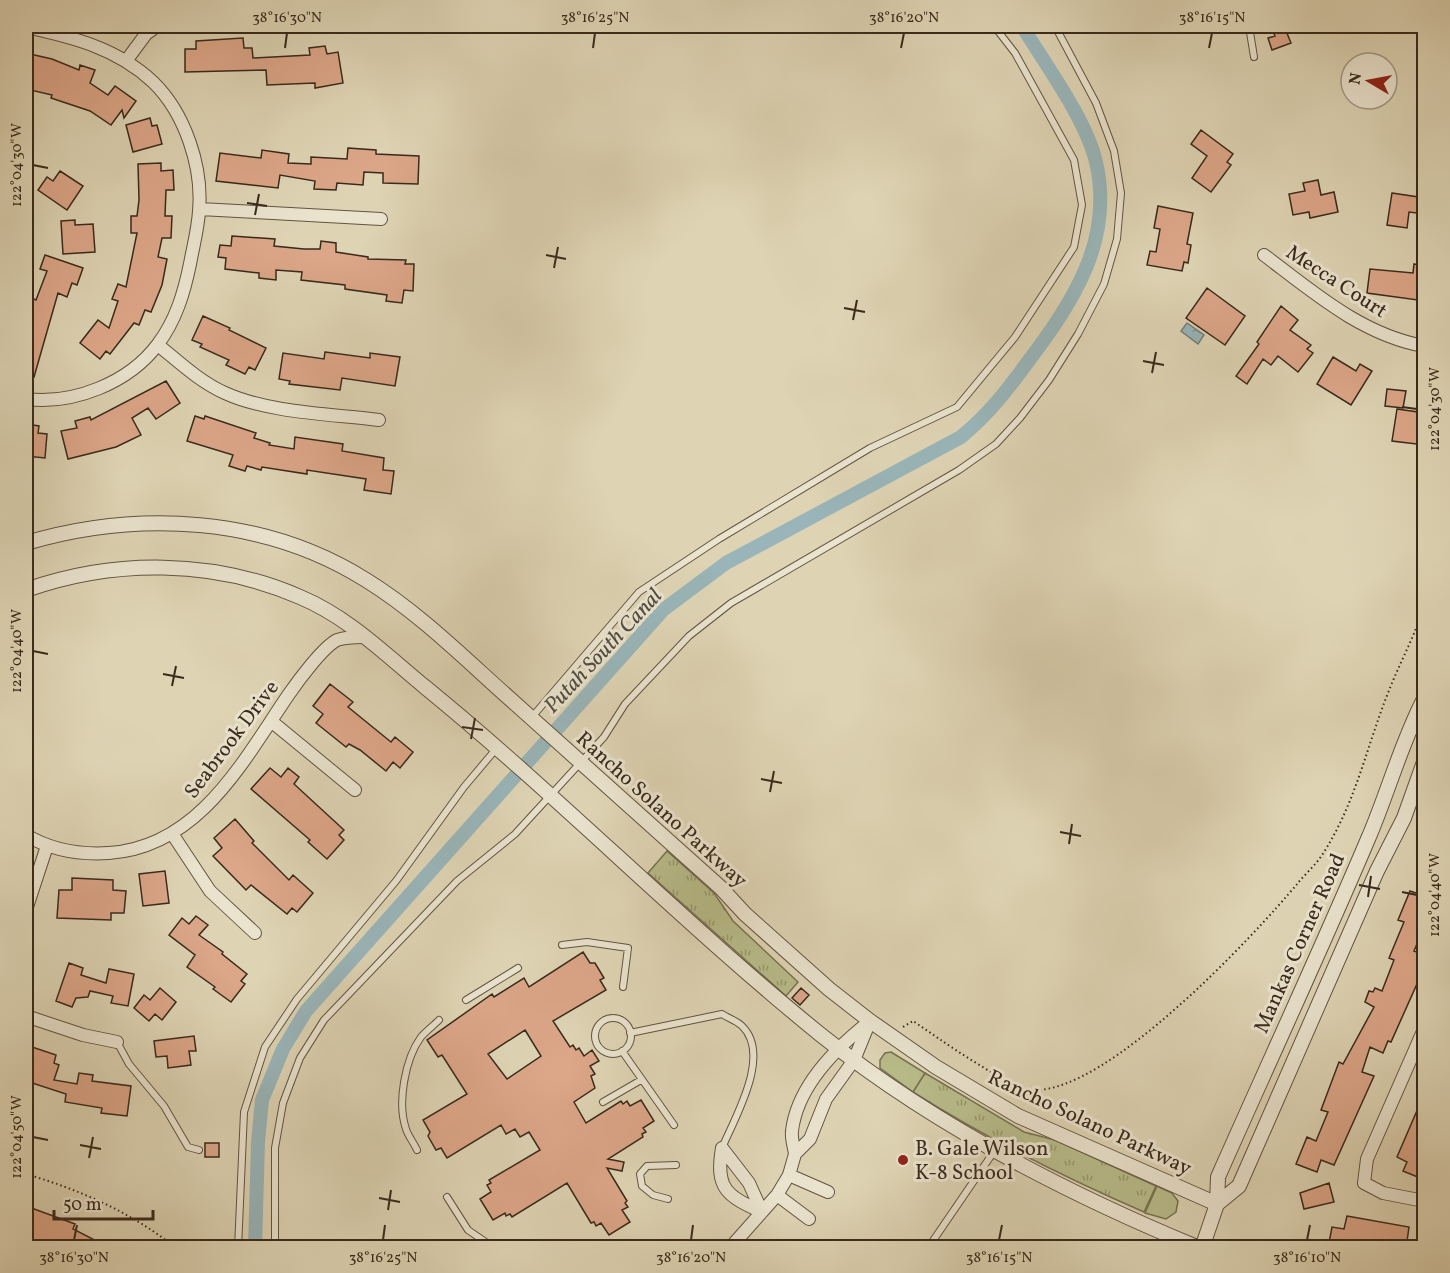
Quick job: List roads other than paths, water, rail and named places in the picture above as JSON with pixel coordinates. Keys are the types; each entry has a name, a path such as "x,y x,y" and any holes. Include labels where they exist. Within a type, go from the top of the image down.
{"street":[{"path":"126,61 146,34 157,26"},
{"path":"26,27 98,45 126,61 154,83 175,112 190,142 198,179 200,209 183,295 172,322 158,345 138,364 111,382 79,396 26,399"},
{"path":"200,209 381,219"},
{"name":"Mecca Court","path":"1264,255 1355,321 1388,337 1425,346"},
{"path":"158,345 202,380 225,393 256,404 379,420"},
{"name":"Rancho Solano Parkway","path":"26,543 99,526 164,522 244,532 293,546 365,579 394,599 533,719 721,888 745,914 870,1022 936,1067 1018,1116 1217,1204"},
{"path":"26,590 55,580 101,571 145,567 190,569 232,575 301,597 343,619 502,752 767,988 854,1060 927,1110 1079,1195 1201,1248"},
{"name":"Seabrook Drive","path":"26,835 47,846 83,853 121,852 173,835 194,820 216,797 301,676 328,646 338,640 364,636"},
{"name":"Mankas Corner Road","path":"1201,1248 1217,1204 1218,1178 1368,840 1395,772 1410,726 1425,699"},
{"path":"271,721 355,790"},
{"name":"Mankas Corner Road","path":"1217,1204 1239,1186 1377,871 1404,818 1425,762"},
{"path":"173,835 210,891 255,933"},
{"path":"26,910 47,846"},
{"path":"26,1016 83,1035 117,1042"},
{"path":"734,1243 777,1195 789,1175 795,1154 791,1132 797,1110 810,1086 838,1047 870,1022"},
{"path":"795,1154 810,1140 826,1099 854,1060 870,1022"},
{"path":"1425,1029 1367,1160 1364,1183 1383,1193 1425,1201"},
{"path":"722,1148 749,1183 762,1212"},
{"path":"722,1148 718,1168 721,1184 735,1199 762,1212"},
{"path":"789,1175 828,1191"},
{"path":"777,1195 808,1220"}],"lane":[{"path":"533,719 639,592 718,539 870,448 957,407 1015,337 1074,248 1082,205 1074,160 1015,53 994,26"},
{"path":"275,1248 275,1148 283,1103 300,1058 331,1012 457,881 515,834 545,791 577,759 604,737 624,704 689,636 731,603 959,470 996,444 1020,418 1049,380 1078,334 1104,284 1117,239 1121,193 1114,151 1096,103 1055,26"},
{"path":"1248,26 1254,57"},
{"path":"238,1248 244,1112 265,1047 297,999 396,881 464,787 502,752"},
{"path":"562,945 587,942 628,948 623,987"},
{"path":"466,1000 518,968"},
{"path":"630,1033 722,1014 743,1026 752,1044 754,1061 748,1085 722,1148"},
{"path":"417,1150 406,1128 402,1104 405,1082 411,1058 421,1037 439,1020"},
{"path":"607,1020 619,1020 628,1027 630,1033 629,1043 622,1051 611,1054 600,1049 595,1038 597,1027 607,1020"},
{"path":"117,1042 129,1064 164,1106 188,1147 199,1150"},
{"path":"622,1051 674,1125"},
{"path":"603,1102 641,1080"},
{"path":"928,1248 996,1149"},
{"path":"668,1199 652,1195 642,1186 640,1174 647,1166 676,1165"},
{"path":"447,1197 468,1230 487,1243"},
{"path":"734,1243 749,1248"}],"water":[{"path":"1187,323 1204,335 1198,344 1181,331"}],"waterway":[{"name":"Putah South Canal","path":"255,1248 258,1142 262,1100 283,1049 306,1011 663,610 726,563 961,437 990,410 1006,391 1061,314 1075,291 1095,243 1100,190 1096,162 1083,128 1064,92 1022,26"}],"place":[{"name":"B. Gale Wilson K-8 School","path":"903,1160"}]}
